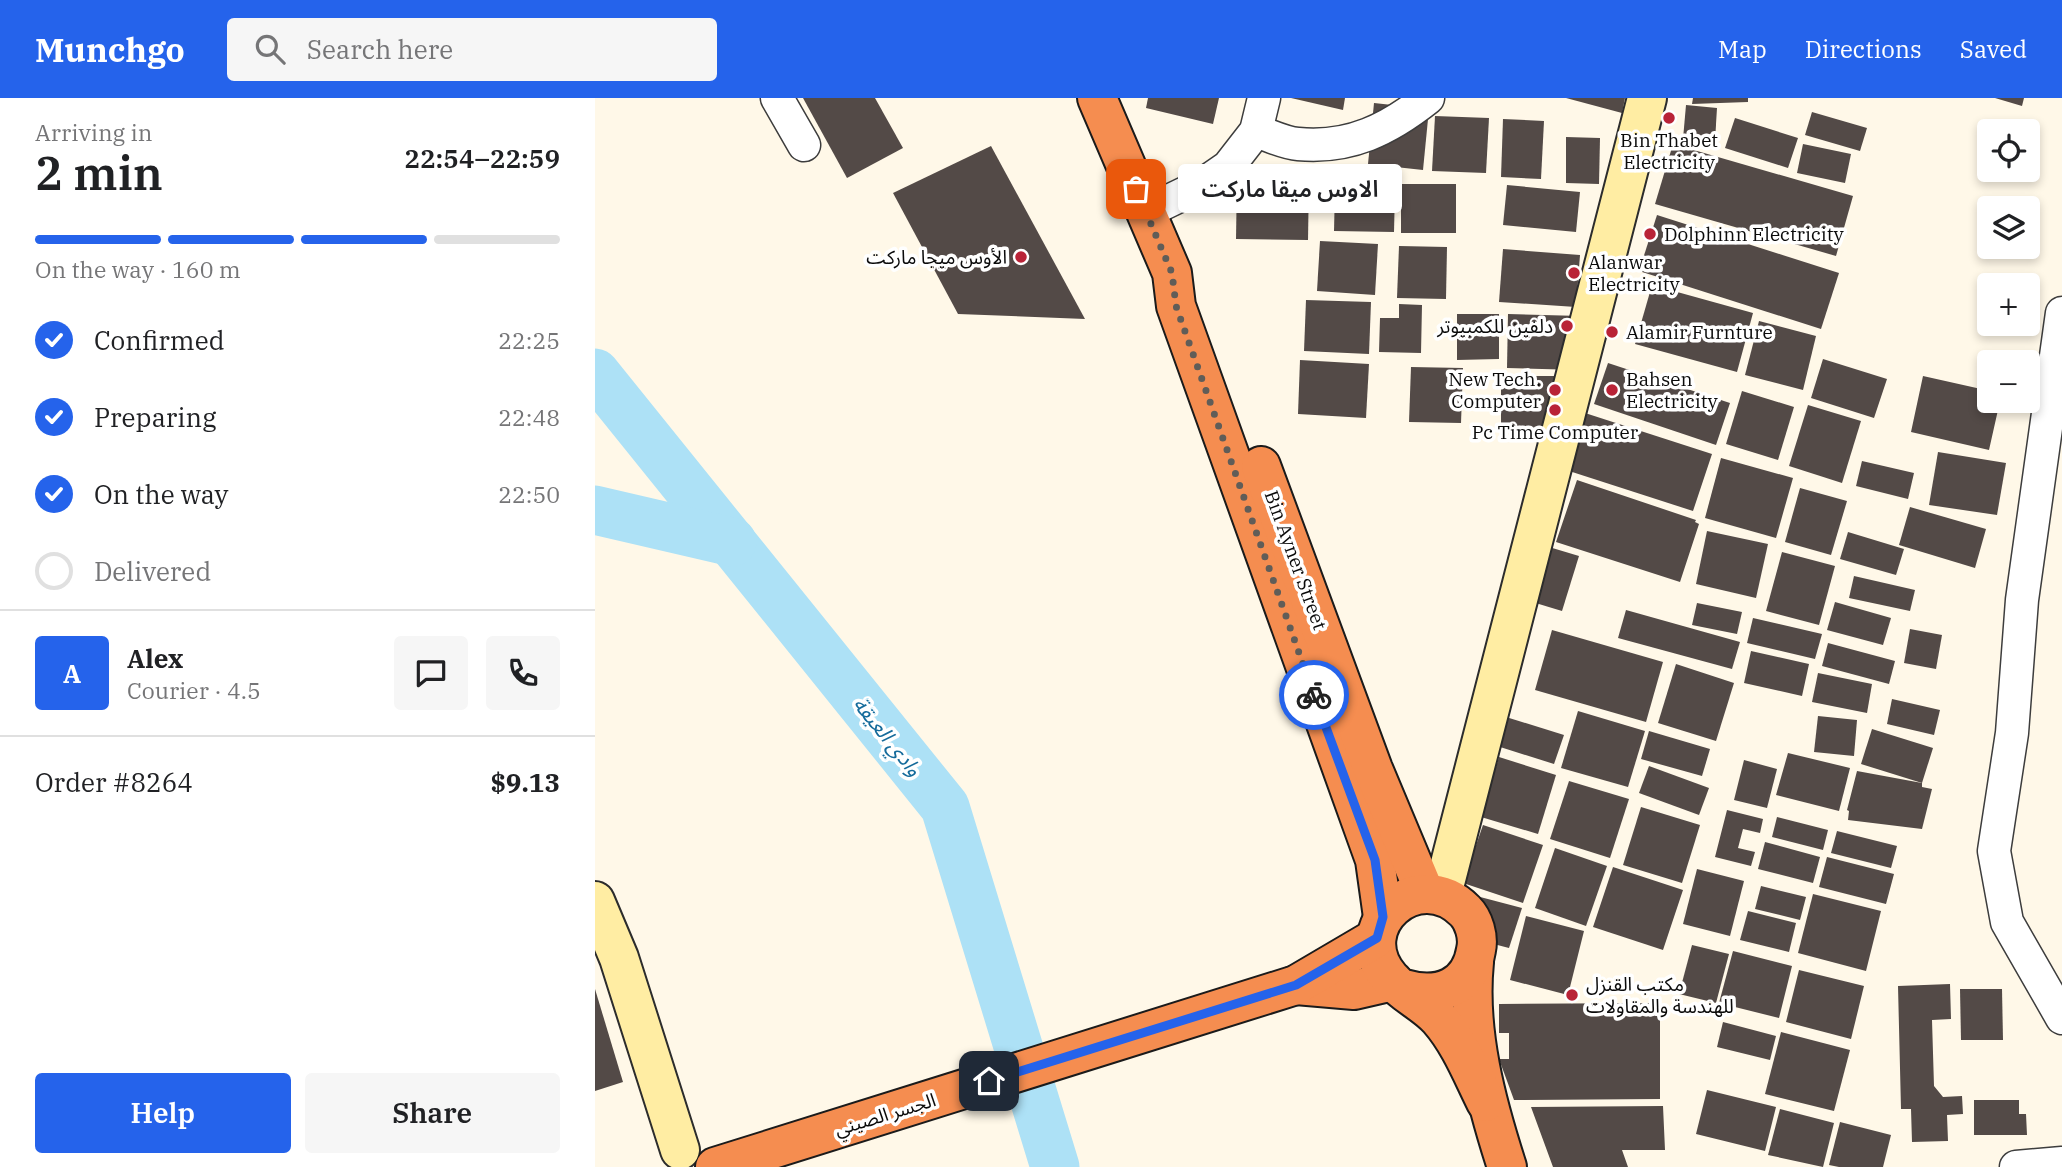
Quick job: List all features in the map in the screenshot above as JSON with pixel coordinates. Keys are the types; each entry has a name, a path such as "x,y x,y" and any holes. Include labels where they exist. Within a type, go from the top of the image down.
{"highway":[{"name":"Bin Ayner Street","path":"1097,98 1172,273 1176,306 1375,860 1380,928"},
{"name":"Bin Ayner Street","path":"1172,273 1197,296 1373,769 1433,894"},
{"path":"1281,989 1380,928 1401,901 1433,894 1456,902 1468,914 1475,929 1477,946 1472,986 1486,1102"},
{"path":"1380,928 1376,949 1380,965 1399,985 1438,1017 1455,1040 1486,1102 1507,1167"},
{"path":"1281,989 1354,990 1399,985 1420,994 1437,993 1452,987 1465,976 1474,962"},
{"name":"الجسر الصيني","path":"715,1167 1281,989"}],"street":[{"path":"776,98 804,145"},
{"path":"1146,212 1202,185 1228,167 1256,131 1265,98"},
{"path":"1256,131 1296,144 1340,144 1400,121 1428,98"},
{"path":"1433,894 1647,98"},
{"path":"2062,313 2022,600 2012,733 1994,851 2007,922 2062,1018"},
{"path":"595,901 619,958 680,1150"},
{"path":"2016,1167 2062,1163"}],"building":[{"path":"803,98 875,98 903,148 847,178"},
{"path":"1148,98 1219,98 1213,124 1146,108"},
{"path":"1291,98 1345,98 1343,110"},
{"path":"1566,98 1625,98 1622,113"},
{"path":"1693,98 1748,98 1748,102 1692,104"},
{"path":"1995,98 2024,98 2022,106"},
{"path":"1374,103 1429,109 1423,170 1368,164"},
{"path":"1686,105 1717,108 1715,141 1683,139"},
{"path":"1812,112 1867,128 1860,151 1805,135"},
{"path":"1435,116 1489,118 1486,173 1432,171"},
{"path":"1735,118 1798,138 1788,168 1725,148"},
{"path":"1503,119 1544,121 1541,179 1501,177"},
{"path":"1566,137 1600,138 1599,184 1566,183"},
{"path":"1673,144 1853,196 1836,256 1655,204"},
{"path":"1803,144 1851,154 1845,183 1797,173"},
{"path":"991,146 1085,319 958,314 893,193"},
{"path":"1237,176 1309,177 1308,240 1236,239"},
{"path":"1401,184 1456,184 1456,233 1401,233"},
{"path":"1507,185 1580,192 1576,232 1503,225"},
{"path":"1335,189 1395,190 1394,232 1334,231"},
{"path":"1657,215 1839,273 1821,329 1639,271"},
{"path":"1320,241 1378,244 1375,295 1317,291"},
{"path":"1399,246 1447,247 1446,299 1397,298"},
{"path":"1503,249 1580,255 1576,307 1499,302"},
{"path":"1652,285 1753,313 1737,372 1635,344"},
{"path":"1306,300 1371,302 1369,354 1304,351"},
{"path":"1399,304 1422,305 1421,353 1379,352 1380,318 1399,318"},
{"path":"1457,314 1499,314 1499,359 1457,360"},
{"path":"1508,314 1581,316 1579,370 1507,368"},
{"path":"1759,321 1816,336 1803,390 1745,375"},
{"path":"1823,359 1887,379 1874,418 1811,398"},
{"path":"1300,360 1369,364 1366,418 1298,414"},
{"path":"1608,363 1730,403 1716,445 1594,404"},
{"path":"1411,367 1463,368 1461,423 1409,422"},
{"path":"1501,376 1565,376 1565,428 1501,428"},
{"path":"1923,376 1977,388 1977,413 1997,413 1989,450 1911,432"},
{"path":"1742,391 1794,407 1778,460 1726,444"},
{"path":"1808,405 1861,421 1842,483 1789,466"},
{"path":"1585,413 1712,454 1693,511 1566,470"},
{"path":"1938,452 2006,463 1997,515 1929,505"},
{"path":"1721,458 1793,478 1776,538 1705,518"},
{"path":"1862,461 1914,473 1908,499 1856,486"},
{"path":"1577,480 1696,520 1699,524 1680,582 1556,542"},
{"path":"1800,488 1847,501 1831,555 1785,542"},
{"path":"1910,507 1986,529 1975,568 1899,545"},
{"path":"1707,531 1768,544 1756,598 1696,584"},
{"path":"1848,532 1904,549 1896,575 1840,559"},
{"path":"1519,538 1579,556 1562,611 1502,593"},
{"path":"1782,552 1835,566 1819,625 1766,611"},
{"path":"1854,576 1915,590 1910,611 1849,598"},
{"path":"1835,602 1891,618 1883,645 1827,630"},
{"path":"1697,603 1742,612 1737,634 1692,625"},
{"path":"1626,610 1740,642 1732,669 1618,638"},
{"path":"1753,618 1822,634 1815,659 1747,643"},
{"path":"1910,629 1942,635 1936,669 1904,663"},
{"path":"1552,630 1663,662 1646,722 1535,690"},
{"path":"1828,643 1895,661 1889,684 1822,666"},
{"path":"1751,651 1809,664 1802,696 1744,683"},
{"path":"1676,664 1734,683 1716,741 1658,723"},
{"path":"1818,673 1872,684 1867,713 1812,702"},
{"path":"1892,699 1940,710 1934,735 1887,724"},
{"path":"1578,711 1645,731 1628,787 1561,768"},
{"path":"1818,716 1857,720 1854,756 1814,752"},
{"path":"1506,717 1564,735 1554,764 1497,746"},
{"path":"1872,729 1933,748 1922,783 1861,764"},
{"path":"1649,731 1710,749 1702,776 1641,759"},
{"path":"1788,753 1850,768 1839,811 1776,795"},
{"path":"1499,757 1556,775 1538,834 1481,817"},
{"path":"1744,760 1777,769 1767,808 1734,800"},
{"path":"1649,766 1709,788 1699,815 1639,793"},
{"path":"1857,771 1922,783 1922,787 1932,789 1922,829 1848,820 1847,810"},
{"path":"1569,781 1629,799 1610,858 1550,839"},
{"path":"1641,807 1700,825 1682,883 1623,865"},
{"path":"1727,810 1763,819 1760,833 1743,829 1738,848 1755,852 1751,866 1715,857"},
{"path":"1777,817 1828,830 1823,850 1772,837"},
{"path":"1483,825 1543,845 1523,903 1463,883"},
{"path":"1837,831 1897,846 1891,868 1831,853"},
{"path":"1765,842 1820,857 1813,883 1758,869"},
{"path":"1555,848 1607,866 1586,926 1535,908"},
{"path":"1827,857 1894,874 1886,904 1819,887"},
{"path":"1613,867 1683,890 1663,950 1593,927"},
{"path":"1697,869 1744,881 1730,936 1683,924"},
{"path":"1761,886 1806,897 1800,920 1755,909"},
{"path":"1465,893 1522,908 1509,948 1482,941"},
{"path":"1813,894 1881,911 1866,971 1798,953"},
{"path":"1748,911 1796,923 1789,952 1740,940"},
{"path":"1526,916 1584,931 1568,995 1510,980"},
{"path":"1692,945 1729,954 1716,1003 1679,994"},
{"path":"1733,951 1792,966 1779,1018 1719,1003"},
{"path":"1799,970 1864,986 1851,1039 1786,1022"},
{"path":"1950,984 1951,1019 1932,1020 1934,1086 1943,1097 1962,1096 1963,1114 1947,1115 1948,1141 1912,1142 1911,1109 1901,1109 1898,986"},
{"path":"595,989 623,1082 595,1091"},
{"path":"1960,989 2002,989 2003,1040 1961,1040"},
{"path":"1660,1003 1660,1099 1514,1100 1499,1059 1509,1059 1509,1033 1499,1033 1499,1004"},
{"path":"1723,1022 1776,1036 1770,1060 1717,1047"},
{"path":"1781,1032 1850,1050 1834,1111 1765,1094"},
{"path":"1707,1090 1776,1107 1765,1151 1696,1134"},
{"path":"1974,1100 2019,1100 2019,1114 2026,1114 2027,1135 1974,1135"},
{"path":"1663,1106 1665,1150 1622,1150 1628,1167 1553,1167 1531,1107"},
{"path":"1780,1109 1834,1123 1823,1167 1768,1155"},
{"path":"1840,1122 1891,1135 1883,1167 1829,1165"}],"waterway":[{"name":"وادي العيقة","path":"595,373 945,807 1055,1167"},
{"path":"595,510 732,542"}],"way so far":[{"path":"1136,189 1172,273 1176,306 1314,695"}],"place":[{"name":"Bin Thabet Electricity","path":"1669,118"},
{"name":"الاوس ميقا ماركت","path":"1136,189"},
{"name":"Dolphinn Electricity","path":"1650,234"},
{"name":"الأوس ميجا ماركت","path":"1021,257"},
{"name":"Alanwar Electricity","path":"1574,273"},
{"name":"دلفين للكمبيوتر","path":"1567,326"},
{"name":"Alamir Furnture","path":"1612,332"},
{"name":"New Tech. Computer","path":"1555,390"},
{"name":"Bahsen Electricity","path":"1612,390"},
{"name":"Pc Time Computer","path":"1555,410"},
{"name":"مكتب القنزل للهندسة والمقاولات","path":"1572,995"}],"route":[{"path":"989,1081 1296,985 1377,938 1383,917 1375,860 1314,695"}]}
